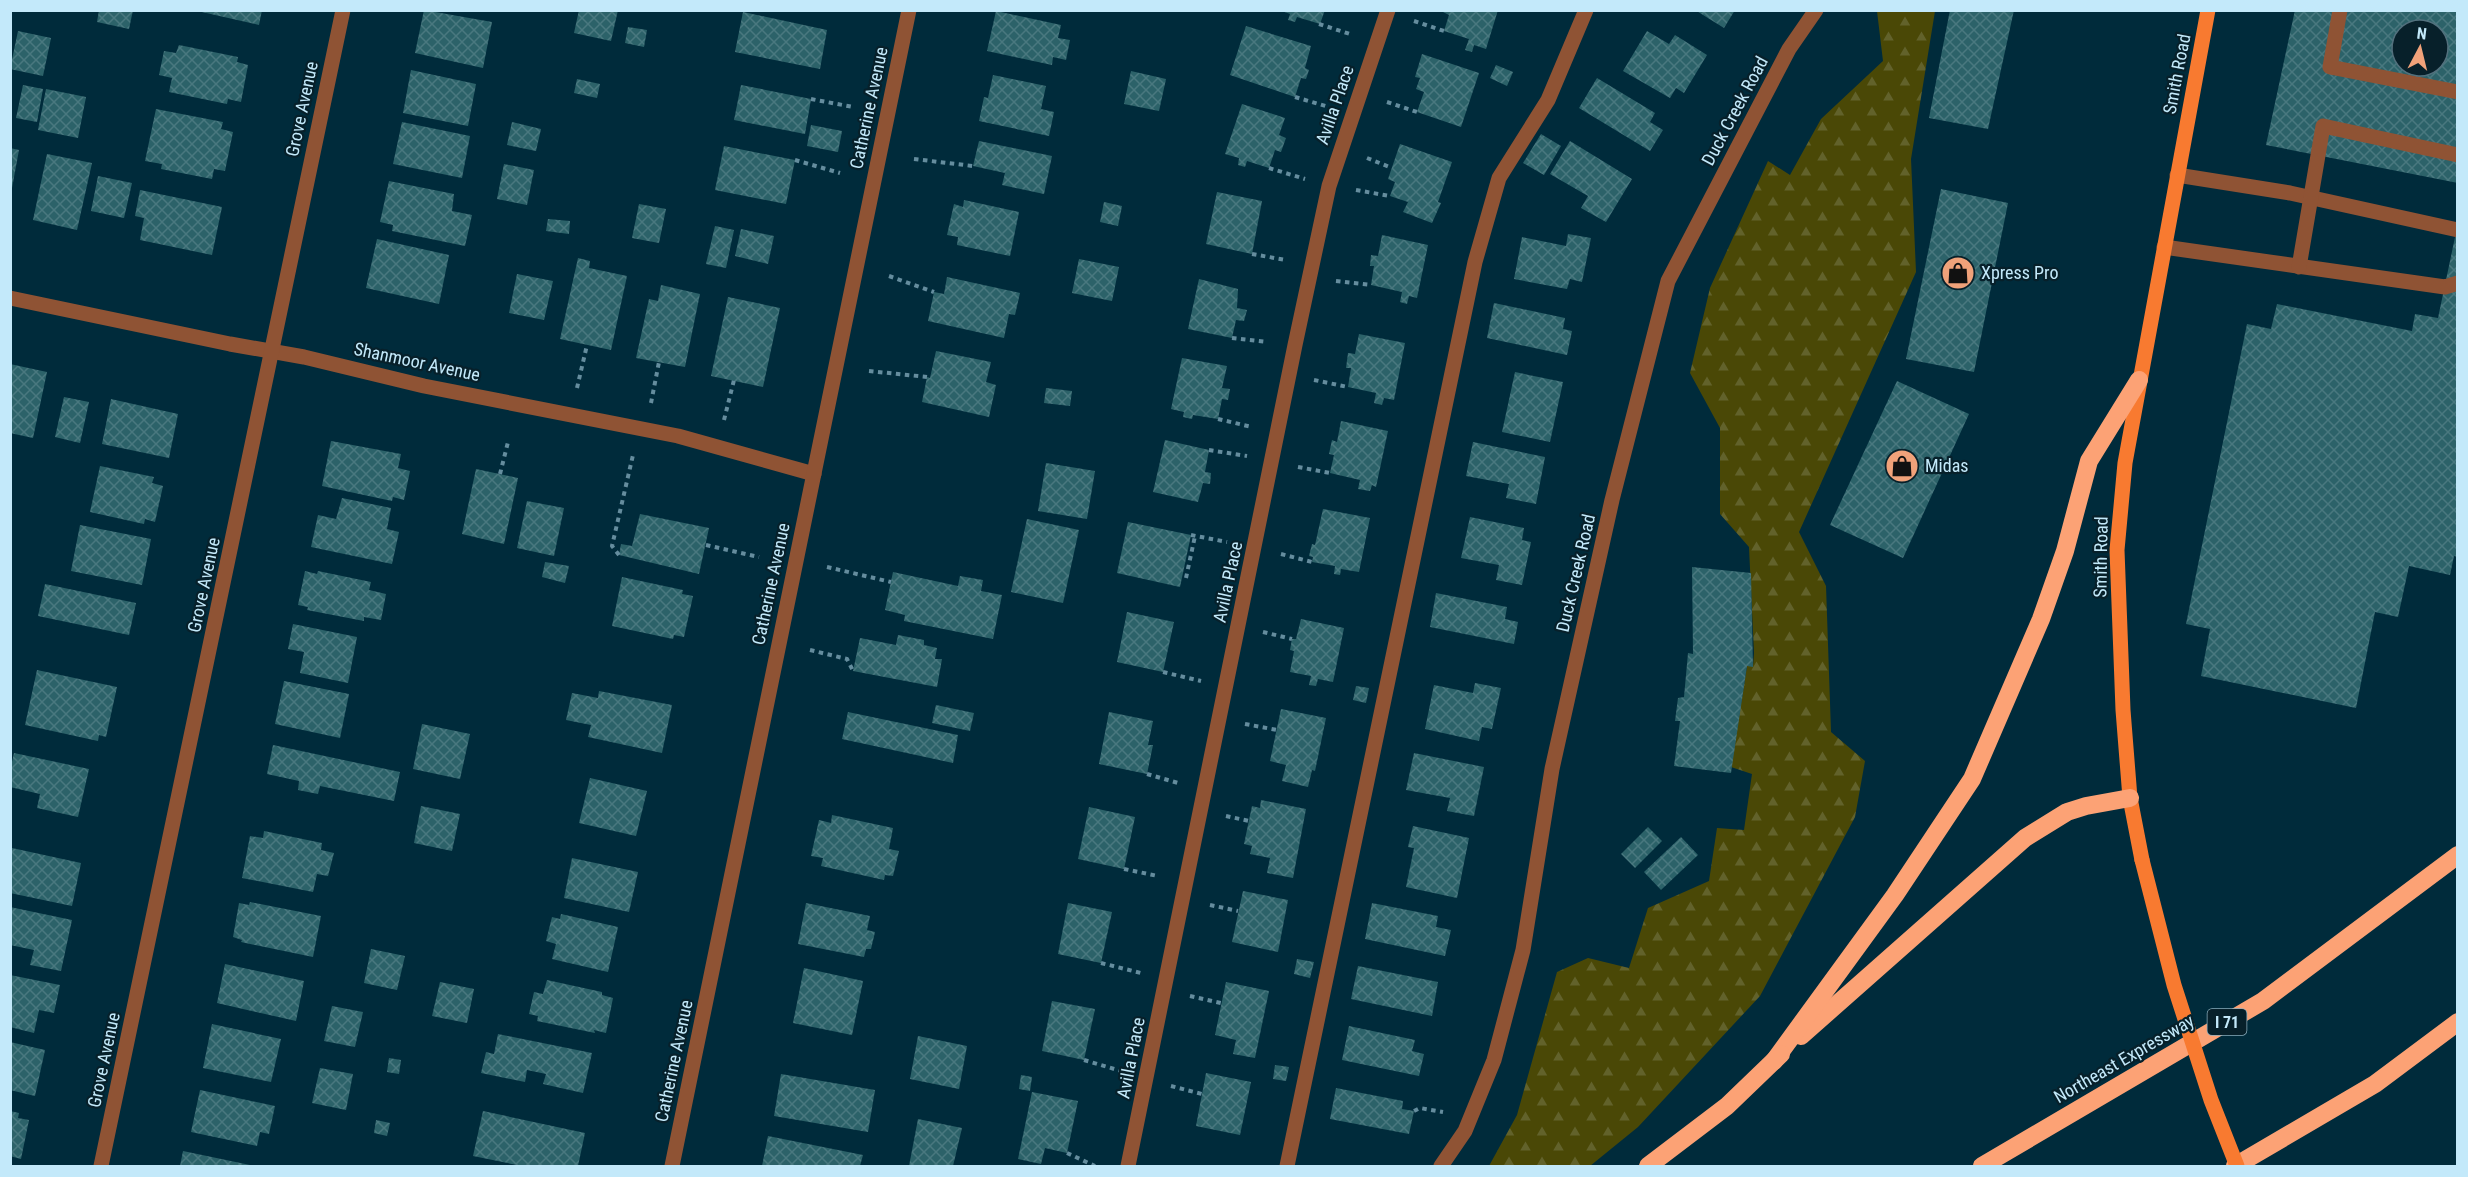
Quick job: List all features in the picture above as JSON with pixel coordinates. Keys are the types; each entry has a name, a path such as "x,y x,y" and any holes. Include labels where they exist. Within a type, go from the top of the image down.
{"highway":[{"path":"1774,1061 1895,895 1972,779 2041,619 2065,551 2089,461 2139,380"},
{"path":"1648,1167 1727,1106 1774,1061 2025,838 2067,812 2130,798"},
{"name":"Northeast Expressway","path":"1982,1167 2263,1001 2457,855"},
{"path":"2236,1167 2375,1084 2457,1022"}],"main road":[{"name":"Smith Road","path":"2208,10 2125,463 2118,550 2123,710 2130,798 2142,860 2174,985 2211,1100 2236,1167"}],"street":[{"name":"Grove Avenue","path":"101,1167 343,10"},
{"name":"Catherine Avenue","path":"672,1167 909,10"},
{"name":"Avilla Place","path":"1128,1167 1329,186 1388,10"},
{"path":"1287,1167 1299,1098 1475,262 1499,178 1548,100 1586,10"},
{"name":"Duck Creek Road","path":"1441,1167 1465,1131 1494,1060 1523,950 1552,769 1612,500 1668,280 1789,49 1816,10"},
{"path":"2340,10 2330,67 2457,92"},
{"path":"2300,267 2323,126 2457,155"},
{"path":"2177,175 2311,198 2457,230"},
{"path":"2164,247 2445,287 2457,283"},
{"name":"Shanmoor Avenue","path":"10,298 304,357 424,386 643,429 717,446 814,474"}],"path":[{"path":"1295,97 1352,114"},
{"path":"812,99 853,107"},
{"path":"914,159 973,166"},
{"path":"795,160 840,173"},
{"path":"1269,168 1329,186 1390,196"},
{"path":"1252,254 1371,285"},
{"path":"889,276 934,292"},
{"path":"1232,338 1295,345"},
{"path":"572,414 587,345"},
{"path":"619,555 612,546 659,362"},
{"path":"869,371 927,377"},
{"path":"1290,374 1348,387"},
{"path":"717,446 734,380"},
{"path":"500,474 508,442"},
{"path":"1209,450 1330,473"},
{"path":"1186,578 1193,535 1255,547 1312,562"},
{"path":"706,545 759,557"},
{"path":"827,567 891,582"},
{"path":"810,650 847,659 853,671"},
{"path":"1164,672 1226,688"},
{"path":"1124,869 1186,882"},
{"path":"1101,963 1166,980"},
{"path":"1084,1060 1146,1079"},
{"path":"1414,1111 1420,1108 1443,1112"},
{"path":"1067,1153 1095,1167"}],"green space":[{"path":"1877,11 1935,11 1911,159 1916,272 1799,532 1826,586 1831,732 1865,761 1855,817 1760,996 1638,1127 1590,1166 1489,1166 1517,1115 1557,972 1588,958 1629,968 1648,908 1709,881 1717,828 1744,830 1752,774 1731,767 1747,666 1753,666 1749,547 1720,514 1720,428 1690,373 1710,288 1768,161 1790,175 1821,119 1883,61"}],"building":[{"path":"99,10 133,10 129,29 97,22"},
{"path":"193,10 262,10 259,25"},
{"path":"424,10 492,22 483,68 415,53"},
{"path":"579,10 618,10 611,41 574,33"},
{"path":"1279,10 1325,10 1320,24 1297,17 1295,22 1288,20 1290,14"},
{"path":"1443,10 1498,10 1486,49 1474,45 1472,52 1465,50 1469,39 1444,31 1449,15"},
{"path":"1695,10 1735,10 1724,28"},
{"path":"1950,10 2014,10 1988,129 1929,118"},
{"path":"2295,10 2458,10 2458,183 2266,145"},
{"path":"996,11 1061,25 1058,38 1070,40 1066,60 1053,57 1052,65 987,51"},
{"path":"743,12 827,30 820,69 735,52"},
{"path":"1246,26 1311,46 1305,68 1309,70 1306,79 1301,78 1295,97 1230,75"},
{"path":"628,27 647,30 644,47 625,43"},
{"path":"18,31 51,38 43,76 10,69"},
{"path":"1647,31 1669,44 1675,35 1707,55 1684,93 1676,88 1670,98 1623,71"},
{"path":"179,45 238,57 237,62 248,65 241,102 228,99 227,104 169,92 172,78 159,75 164,51 176,53"},
{"path":"1422,54 1479,73 1461,127 1417,112 1424,92 1416,89 1420,78 1415,77"},
{"path":"1496,65 1513,72 1507,86 1490,78"},
{"path":"411,70 476,84 468,126 403,113"},
{"path":"1131,71 1166,79 1159,111 1124,104"},
{"path":"993,75 1046,86 1041,109 1054,112 1049,136 979,121 984,97 988,98"},
{"path":"1597,78 1655,113 1650,122 1663,130 1650,151 1579,108"},
{"path":"577,79 600,84 597,98 574,93"},
{"path":"23,85 43,89 37,122 16,118"},
{"path":"741,85 811,99 805,134 734,120"},
{"path":"46,89 86,97 78,138 38,130"},
{"path":"1242,104 1285,118 1279,135 1286,138 1281,152 1275,150 1269,168 1247,161 1245,167 1238,165 1239,158 1225,154"},
{"path":"156,109 223,122 221,129 233,132 225,171 214,169 212,179 161,169 162,164 145,161"},
{"path":"402,122 470,136 462,178 393,164"},
{"path":"512,122 541,129 536,151 507,145"},
{"path":"811,125 842,131 838,152 807,146"},
{"path":"1541,134 1561,146 1544,175 1523,163"},
{"path":"979,141 1052,156 1044,194 1002,185 1005,173 973,166"},
{"path":"1570,141 1632,179 1606,222 1581,208 1588,196 1550,174"},
{"path":"1400,144 1452,162 1438,202 1441,203 1432,223 1403,212 1408,202 1390,196 1395,182 1388,179"},
{"path":"724,146 795,160 786,204 715,190"},
{"path":"10,148 19,150 12,188 10,188"},
{"path":"47,154 92,163 77,230 33,220"},
{"path":"504,164 534,170 527,205 497,199"},
{"path":"98,176 132,183 124,218 91,211"},
{"path":"389,181 454,194 452,211 472,215 465,246 392,231 393,225 380,222"},
{"path":"1941,189 2008,203 1974,372 1906,359"},
{"path":"140,190 222,207 212,255 140,240 144,218 135,216"},
{"path":"1217,192 1262,201 1252,254 1206,244"},
{"path":"964,200 1019,212 1010,256 957,245 958,237 947,235 954,204 963,207"},
{"path":"1104,202 1122,206 1118,226 1100,222"},
{"path":"639,204 666,209 659,243 632,238"},
{"path":"548,219 570,221 569,234 546,231"},
{"path":"2458,223 2458,557 2454,556 2450,575 2409,566 2398,617 2375,612 2356,708 2201,676 2210,629 2186,624 2247,324 2271,329 2277,304 2412,331 2415,314 2438,318"},
{"path":"715,226 734,230 726,268 706,264"},
{"path":"741,229 774,236 768,264 735,256"},
{"path":"1568,234 1591,238 1582,282 1570,279 1567,289 1514,279 1522,237 1566,246"},
{"path":"1382,235 1428,245 1417,298 1409,296 1407,304 1400,302 1402,292 1371,285 1374,266 1370,266 1371,255 1378,256"},
{"path":"377,239 449,255 439,304 366,288"},
{"path":"578,258 590,261 589,268 627,276 611,350 560,339"},
{"path":"1079,259 1119,267 1112,301 1072,293"},
{"path":"517,274 553,281 544,320 509,313"},
{"path":"947,277 1020,293 1015,315 1009,314 1004,338 928,321 934,292 944,294"},
{"path":"1199,279 1238,289 1237,308 1247,310 1244,321 1236,320 1232,338 1188,329"},
{"path":"661,285 700,294 685,367 636,358 649,299 658,301"},
{"path":"728,297 780,308 763,387 711,376"},
{"path":"1494,303 1565,318 1563,329 1572,331 1567,355 1487,338"},
{"path":"1359,334 1405,343 1394,400 1384,398 1382,405 1374,403 1376,393 1348,387 1351,368 1346,368 1348,353 1355,354"},
{"path":"936,351 991,362 986,382 996,385 989,417 922,402"},
{"path":"1182,358 1227,366 1222,388 1230,389 1228,400 1222,399 1218,419 1193,415 1192,419 1183,417 1184,412 1171,409"},
{"path":"10,364 47,372 33,438 10,433"},
{"path":"1515,372 1563,382 1550,442 1502,432"},
{"path":"1897,381 1969,414 1903,558 1830,525"},
{"path":"1046,388 1072,391 1070,406 1044,403"},
{"path":"64,397 89,402 80,443 55,437"},
{"path":"111,399 178,414 169,458 102,444"},
{"path":"1341,421 1388,431 1376,487 1372,485 1370,491 1358,489 1360,480 1330,473 1334,455 1329,454 1332,440 1337,442"},
{"path":"1165,440 1209,450 1205,472 1211,473 1210,484 1203,483 1198,502 1153,492"},
{"path":"331,441 401,454 398,468 410,471 404,500 393,497 392,501 322,486"},
{"path":"1473,442 1545,457 1536,504 1506,498 1509,484 1466,476"},
{"path":"1046,463 1095,471 1087,519 1038,511"},
{"path":"100,466 154,477 152,483 163,486 155,522 145,519 144,524 90,512"},
{"path":"476,469 518,478 504,544 462,534"},
{"path":"342,498 391,508 387,529 399,532 392,564 311,547 318,515 336,519"},
{"path":"527,501 564,508 554,556 517,548"},
{"path":"1323,509 1370,518 1359,572 1341,569 1340,575 1334,574 1335,566 1312,562 1313,557 1309,556 1312,544 1315,545"},
{"path":"640,514 709,528 699,574 619,555 621,544 632,546"},
{"path":"1470,517 1524,528 1522,540 1531,542 1522,585 1496,580 1499,565 1461,558"},
{"path":"1027,519 1079,530 1063,603 1011,592"},
{"path":"1128,522 1191,535 1180,587 1117,573"},
{"path":"80,525 151,539 142,585 71,571"},
{"path":"545,562 569,566 565,583 542,577"},
{"path":"1692,567 1751,573 1753,667 1747,666 1731,773 1674,766 1680,721 1675,721 1678,698 1684,697 1688,653 1693,654"},
{"path":"305,571 317,574 318,571 371,582 369,590 386,594 381,620 364,617 364,621 307,610 308,607 298,605"},
{"path":"893,572 958,586 960,576 983,580 981,591 1002,595 993,639 904,621 905,615 885,610"},
{"path":"622,577 683,590 682,594 693,596 684,637 674,635 673,639 612,626"},
{"path":"45,584 136,603 129,635 38,616"},
{"path":"1436,593 1507,607 1505,619 1518,622 1514,644 1430,627"},
{"path":"1127,612 1174,622 1163,672 1117,662"},
{"path":"1301,619 1344,628 1333,682 1318,679 1316,686 1309,685 1311,676 1290,672 1294,651 1290,650 1292,639 1296,639"},
{"path":"293,624 357,637 348,683 300,673 304,652 288,649"},
{"path":"898,635 924,640 924,645 937,648 935,659 942,659 937,687 853,671 860,638 896,645"},
{"path":"37,670 117,687 106,737 99,735 98,741 25,725"},
{"path":"284,681 349,694 340,738 275,724"},
{"path":"1475,683 1501,688 1492,729 1482,727 1479,741 1425,729 1434,685 1473,693"},
{"path":"1356,686 1369,688 1366,703 1353,700"},
{"path":"599,691 672,705 662,753 588,737 591,725 566,720 572,693 598,698"},
{"path":"936,705 974,713 970,731 932,723"},
{"path":"1281,709 1326,718 1315,771 1312,770 1308,787 1282,781 1286,765 1270,761"},
{"path":"848,712 958,735 953,763 842,739"},
{"path":"1109,712 1153,721 1148,745 1153,745 1147,774 1099,764"},
{"path":"422,724 470,734 460,779 413,769"},
{"path":"273,745 400,772 394,801 320,786 318,794 298,790 299,781 267,774"},
{"path":"14,753 89,769 78,817 37,808 40,794 10,787 10,771"},
{"path":"1414,753 1484,767 1474,816 1447,811 1450,798 1406,790"},
{"path":"590,778 647,791 636,836 579,823"},
{"path":"1261,800 1306,809 1293,878 1267,873 1270,858 1250,854 1252,846 1244,844 1252,806 1260,808"},
{"path":"421,806 460,814 452,851 414,843"},
{"path":"1089,807 1135,817 1124,869 1078,859"},
{"path":"832,815 893,828 889,849 899,851 893,876 885,875 884,880 821,866 823,858 811,856 819,820 831,823"},
{"path":"1413,826 1469,838 1457,898 1406,887 1414,848 1408,847"},
{"path":"1648,827 1662,841 1635,868 1621,854"},
{"path":"264,831 322,843 321,850 334,853 328,876 317,874 313,892 242,878 250,836 263,838"},
{"path":"1681,837 1698,855 1661,890 1644,872"},
{"path":"12,848 81,863 72,906 10,893"},
{"path":"572,858 638,872 629,912 564,898"},
{"path":"1243,891 1288,900 1278,952 1232,942"},
{"path":"250,902 321,916 313,957 241,942 242,940 233,937 239,903 249,905"},
{"path":"806,903 870,916 867,930 875,932 871,949 866,949 864,957 798,944"},
{"path":"1068,903 1112,912 1101,963 1058,954"},
{"path":"1372,903 1438,916 1436,927 1451,930 1445,956 1365,939"},
{"path":"10,907 72,920 61,971 30,965 34,950 10,945"},
{"path":"561,914 618,927 608,972 552,959 556,944 546,941 552,917 560,919"},
{"path":"371,949 405,956 397,990 364,983"},
{"path":"1297,959 1314,962 1310,978 1294,974"},
{"path":"225,964 304,981 296,1021 217,1003"},
{"path":"1358,966 1438,982 1432,1016 1351,999"},
{"path":"804,968 863,981 852,1035 793,1023"},
{"path":"10,975 60,985 54,1013 39,1010 34,1033 10,1027"},
{"path":"547,980 602,992 602,995 613,998 606,1033 594,1030 595,1033 537,1021 538,1016 529,1014 534,992 543,994"},
{"path":"440,982 474,989 467,1023 432,1016"},
{"path":"1226,982 1269,991 1255,1058 1233,1054 1236,1040 1215,1035"},
{"path":"1052,1001 1095,1009 1084,1060 1042,1051"},
{"path":"332,1006 363,1012 355,1047 324,1041"},
{"path":"212,1024 281,1039 271,1082 203,1068"},
{"path":"1349,1026 1415,1040 1412,1051 1424,1054 1419,1076 1342,1060"},
{"path":"498,1034 592,1053 583,1093 543,1084 546,1074 527,1070 525,1082 481,1073 486,1052 494,1054"},
{"path":"918,1036 967,1046 959,1089 910,1079"},
{"path":"10,1042 45,1050 35,1096 10,1090"},
{"path":"389,1058 401,1060 399,1074 387,1072"},
{"path":"1275,1065 1289,1067 1286,1081 1273,1079"},
{"path":"320,1068 353,1074 346,1110 312,1103"},
{"path":"1206,1073 1251,1082 1240,1135 1196,1126"},
{"path":"781,1074 875,1090 868,1132 774,1116"},
{"path":"1021,1075 1032,1077 1030,1091 1019,1089"},
{"path":"1336,1088 1403,1101 1402,1109 1414,1111 1409,1134 1330,1119"},
{"path":"200,1090 275,1106 269,1134 260,1132 257,1146 191,1132"},
{"path":"1032,1092 1078,1101 1067,1153 1045,1148 1041,1164 1018,1159"},
{"path":"10,1111 19,1113 18,1118 29,1120 21,1159 10,1156"},
{"path":"483,1111 585,1133 578,1166 522,1166 473,1156"},
{"path":"918,1119 962,1128 953,1166 909,1166"},
{"path":"376,1120 390,1123 387,1136 374,1133"},
{"path":"768,1136 863,1155 860,1166 762,1166"},
{"path":"183,1151 250,1165 250,1166 180,1166"}],"place":[{"name":"Xpress Pro","path":"1958,273"},
{"name":"Midas","path":"1902,466"}]}
